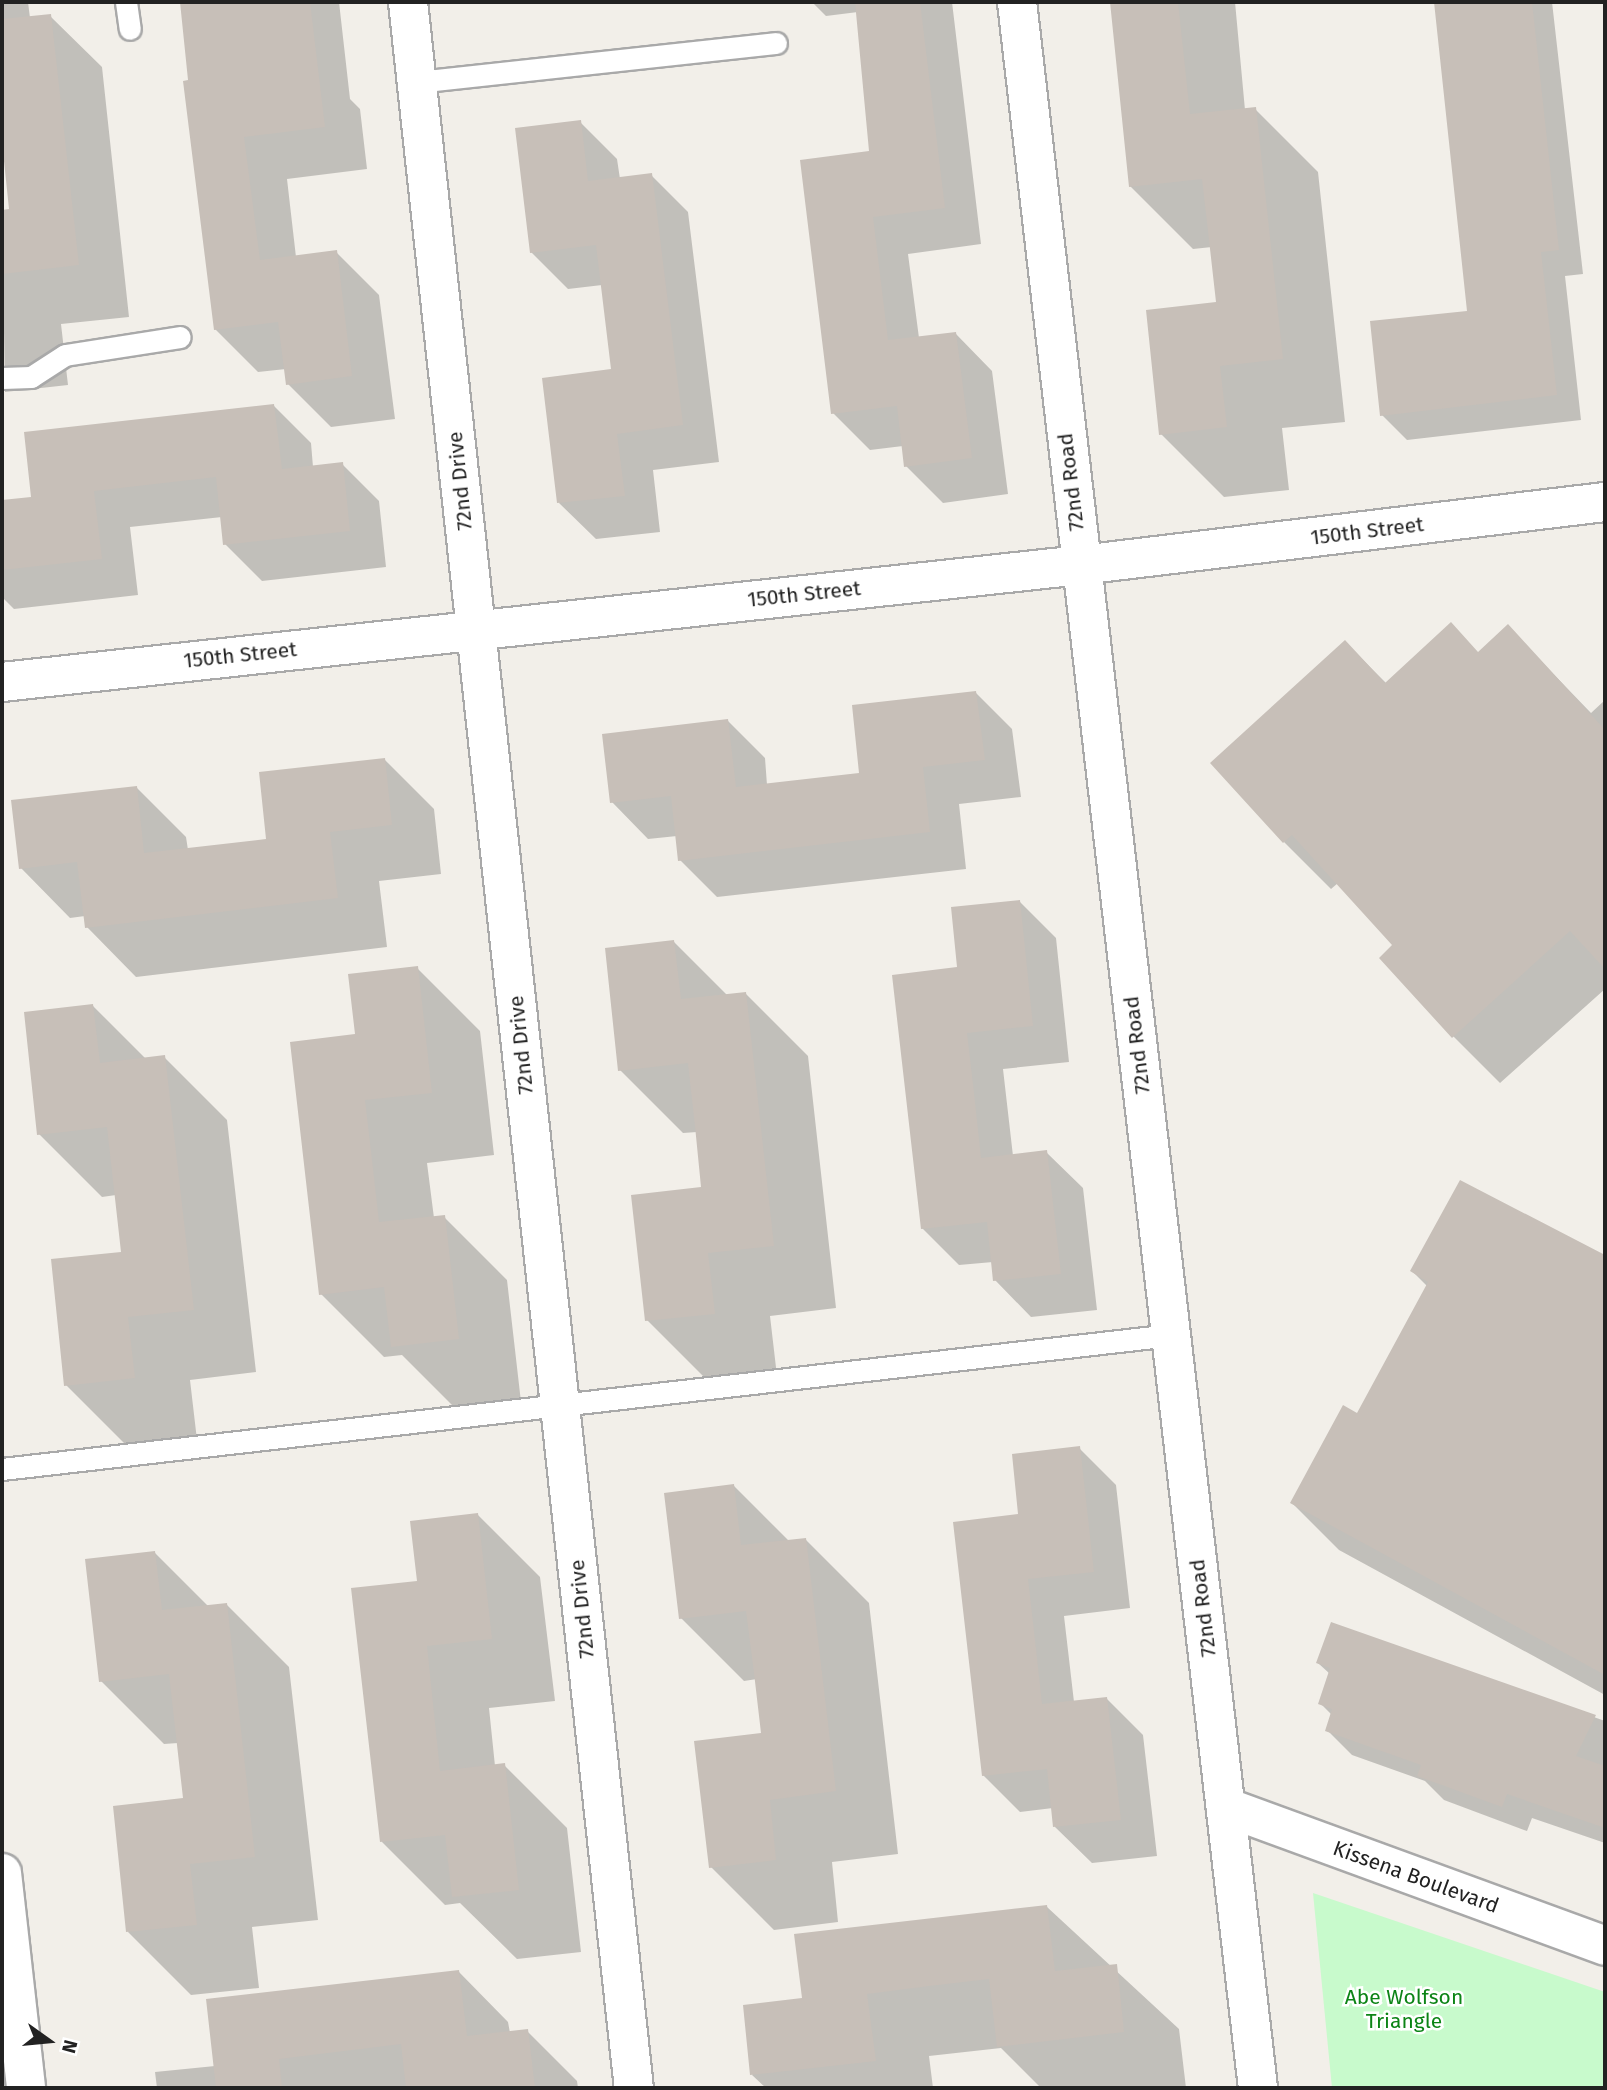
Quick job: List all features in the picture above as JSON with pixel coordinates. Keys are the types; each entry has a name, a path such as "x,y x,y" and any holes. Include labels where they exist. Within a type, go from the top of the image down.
{"street":[{"name":"72nd Drive","path":"408,2 634,2088"},
{"name":"72nd Road","path":"1017,2 1258,2088"},
{"name":"150th Street","path":"2,682 1081,565 1605,502"},
{"name":"Kissena Boulevard","path":"1226,1807 1605,1946"},
{"path":"2,1873 26,2088"}],"lane":[{"path":"126,2 130,29"},
{"path":"417,82 776,43"},
{"path":"2,378 31,377 65,355 180,337"},
{"path":"2,1469 1170,1335"}],"green space":[{"name":"Abe Wolfson Triangle","path":"1313,1893 1605,1992 1605,2088 1332,2088"}],"building":[{"path":"180,2 310,2 325,127 244,137 260,260 337,250 352,376 286,385 278,322 214,330 183,81 188,80"},
{"path":"855,2 920,2 945,208 873,217 888,340 956,332 972,458 904,467 897,406 831,414 800,160 869,151"},
{"path":"1110,2 1178,2 1190,114 1256,107 1283,359 1220,366 1227,427 1159,435 1146,310 1216,302 1209,240 1202,179 1129,187"},
{"path":"1434,2 1532,2 1559,250 1541,252 1557,395 1380,416 1370,321 1467,311"},
{"path":"51,14 79,265 2,274 2,210 9,209 2,142 2,19"},
{"path":"581,120 588,181 652,173 683,425 617,434 625,496 557,503 542,378 611,369 596,245 530,253 515,128"},
{"path":"274,404 282,469 343,462 350,531 223,545 216,477 94,491 102,559 2,570 2,500 31,497 24,432"},
{"path":"1451,622 1478,652 1508,624 1605,730 1605,969 1570,931 1452,1038 1379,958 1392,945 1292,835 1283,843 1210,763 1345,640 1385,683"},
{"path":"976,691 985,760 923,767 930,832 678,861 671,796 610,803 602,734 728,719 736,787 859,773 852,705"},
{"path":"385,758 392,825 330,832 338,898 85,928 77,862 19,869 11,800 137,786 144,853 266,839 259,772"},
{"path":"1020,900 1033,1026 967,1033 981,1158 1047,1150 1061,1274 993,1281 987,1222 921,1229 892,975 957,967 951,907"},
{"path":"674,940 681,999 746,992 774,1246 708,1253 715,1314 645,1321 631,1195 701,1187 695,1126 688,1063 618,1071 605,948"},
{"path":"418,966 432,1093 365,1100 379,1222 445,1215 459,1339 391,1347 384,1287 319,1295 290,1042 355,1034 348,974"},
{"path":"93,1004 100,1063 165,1055 194,1310 128,1317 135,1378 64,1386 51,1259 121,1252 107,1127 37,1135 24,1012"},
{"path":"1460,1180 1605,1255 1605,1675 1290,1503 1343,1405 1357,1413 1428,1282 1410,1271"},
{"path":"1080,1446 1094,1572 1028,1579 1042,1704 1107,1697 1121,1820 1053,1827 1047,1769 982,1776 953,1522 1018,1514 1012,1454"},
{"path":"734,1484 741,1545 806,1538 836,1791 770,1800 776,1860 709,1868 694,1741 761,1733 754,1673 746,1611 679,1619 664,1493"},
{"path":"478,1513 492,1639 427,1646 440,1771 505,1763 519,1890 452,1897 445,1835 380,1842 351,1588 417,1581 410,1521"},
{"path":"155,1551 162,1610 227,1603 255,1857 190,1864 197,1925 126,1932 113,1806 183,1798 169,1674 99,1682 85,1559"},
{"path":"1331,1622 1596,1715 1576,1756 1605,1766 1605,1828 1507,1794 1502,1807 1417,1776 1421,1765 1325,1731 1332,1709 1318,1704 1330,1668 1316,1663"},
{"path":"1047,1905 1055,1971 1117,1964 1124,2032 997,2047 989,1979 867,1994 876,2061 750,2075 743,2005 802,1998 794,1934"},
{"path":"459,1970 467,2036 528,2029 535,2088 406,2088 401,2044 279,2059 282,2088 216,2088 206,1999"}]}
